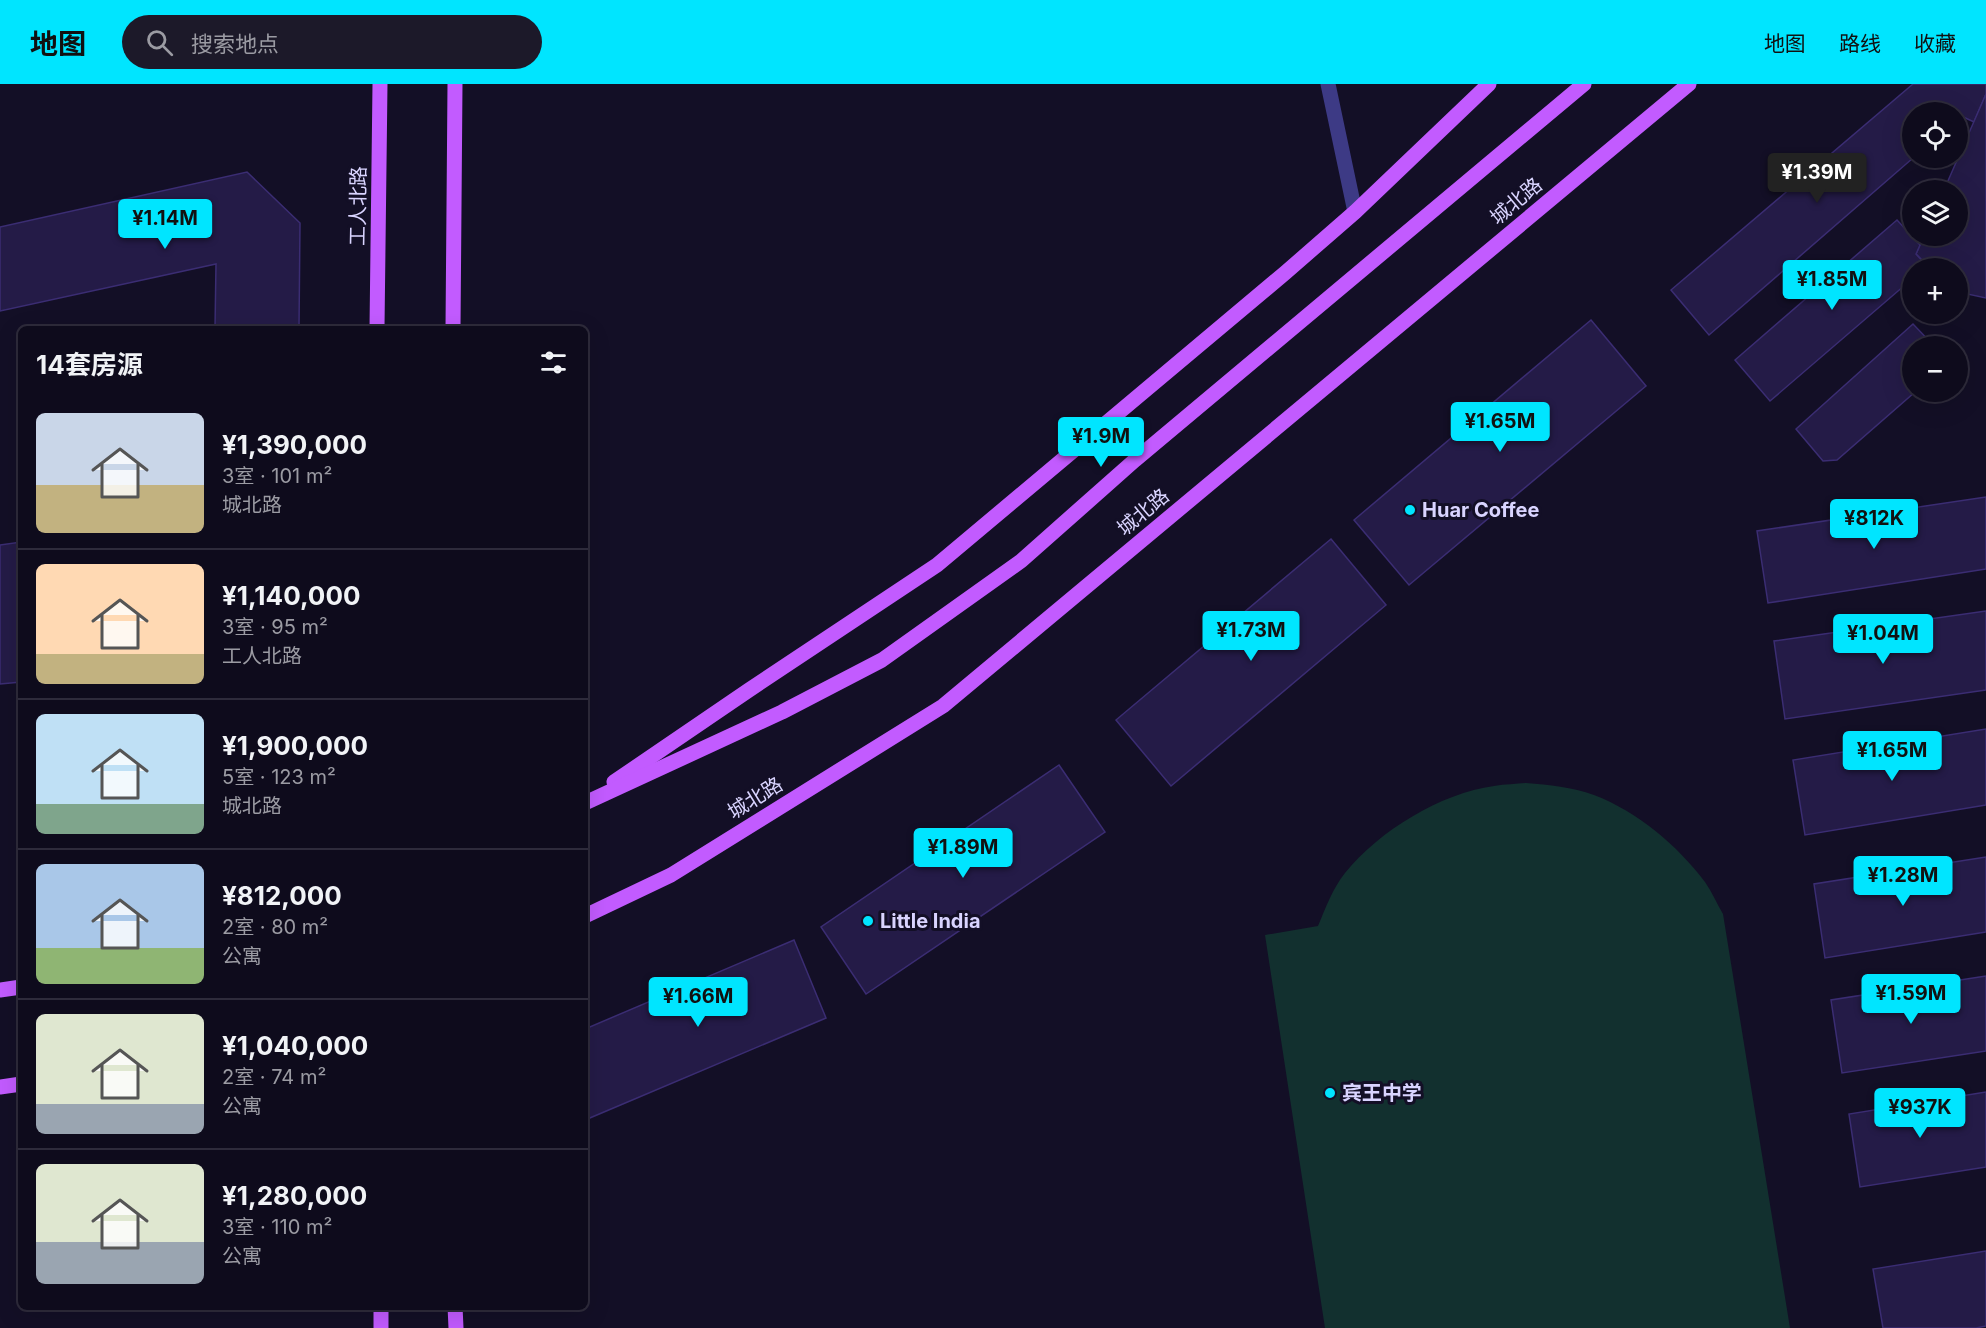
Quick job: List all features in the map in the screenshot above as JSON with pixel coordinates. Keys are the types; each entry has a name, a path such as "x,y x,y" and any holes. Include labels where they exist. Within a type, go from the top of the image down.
{"main road":[{"name":"工人北路","path":"377,326 380,84"},
{"path":"453,326 455,84"},
{"path":"588,801 937,565 1285,273 1355,212 1490,84"},
{"path":"588,802 782,712 882,660 1011,567 1584,84"},
{"name":"城北路","path":"588,915 671,875 943,706 1689,84"},
{"path":"0,990 18,987"},
{"path":"0,1087 18,1084"},
{"path":"381,1310 381,1328"},
{"path":"455,1310 456,1328"}],"street":[{"path":"1328,84 1355,212"}],"green space":[{"path":"1526,783 1586,792 1610,802 1641,820 1656,831 1694,868 1708,886 1723,914 1790,1328 1325,1328 1265,935 1318,926 1333,891 1345,873 1375,843 1412,816 1474,790"}],"building":[{"path":"1913,84 1986,84 1986,94 1974,122 1968,119 1968,102 1902,102 1902,168 1709,335 1671,290"},
{"path":"1986,94 1986,298 1968,294 1968,258 1920,258 1916,254 1920,246 1968,246 1968,180 1948,180 1954,168 1968,168 1968,135"},
{"path":"247,172 300,223 299,326 215,326 216,264 0,311 0,227"},
{"path":"1897,220 1902,225 1902,246 1920,246 1916,254 1920,258 1902,258 1902,288 1770,401 1735,360"},
{"path":"1591,320 1646,386 1409,585 1354,520"},
{"path":"1913,324 1924,336 1902,336 1904,402 1837,460 1823,461 1796,429"},
{"path":"1986,497 1986,569 1768,603 1757,531"},
{"path":"1331,539 1386,605 1171,786 1116,720"},
{"path":"18,542 18,682 0,684 0,545"},
{"path":"1986,611 1986,690 1785,719 1774,641"},
{"path":"1986,729 1986,805 1805,835 1793,760"},
{"path":"1059,765 1105,832 866,994 821,927"},
{"path":"1986,857 1986,932 1825,958 1814,884"},
{"path":"794,940 826,1018 588,1119 588,1028"},
{"path":"1986,976 1986,1051 1842,1073 1831,1000"},
{"path":"1986,1092 1986,1167 1860,1187 1849,1114"},
{"path":"1986,1251 1986,1326 1976,1328 1883,1328 1873,1269"}],"place":[{"name":"Huar Coffee","path":"1410,510"},
{"name":"Little India","path":"868,921"},
{"name":"宾王中学","path":"1330,1093"}]}
